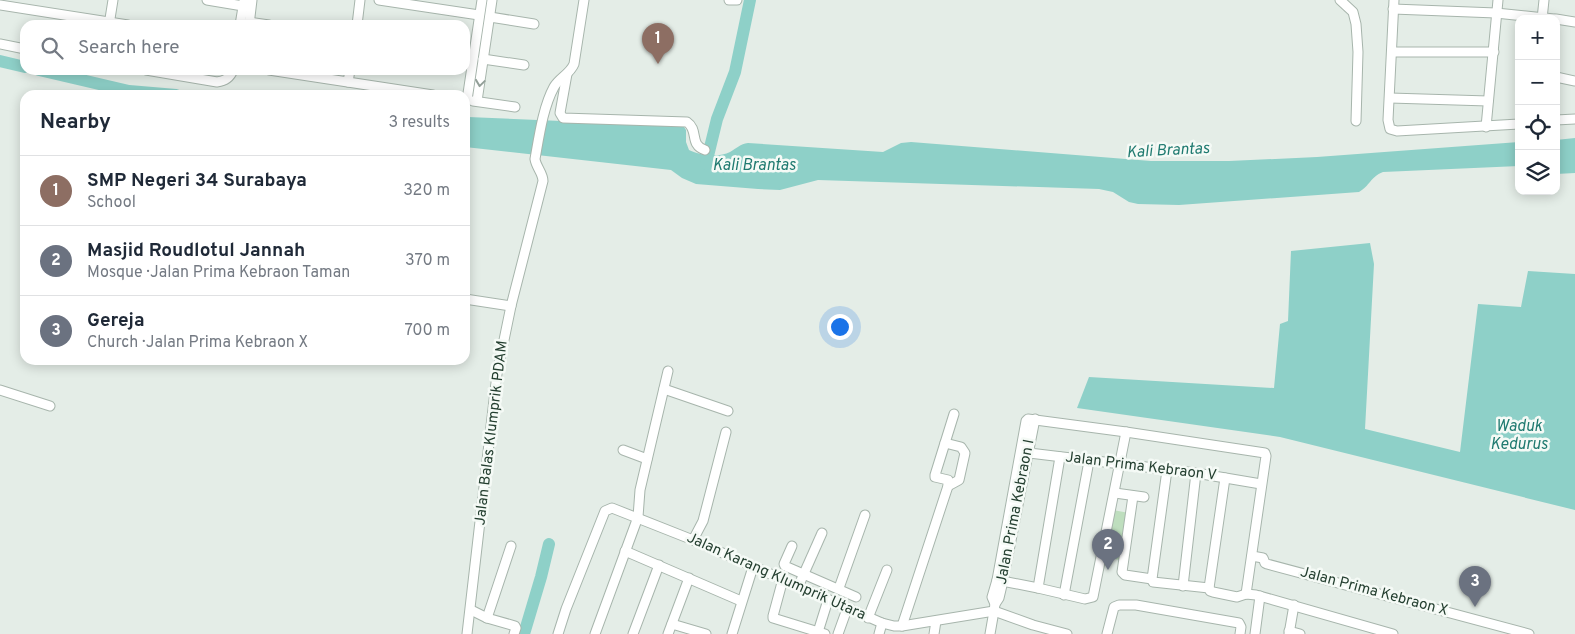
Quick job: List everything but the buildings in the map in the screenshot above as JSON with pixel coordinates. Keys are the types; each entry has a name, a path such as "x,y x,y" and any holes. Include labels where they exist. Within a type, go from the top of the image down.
{"street":[{"path":"110,20 112,0"},
{"path":"207,0 244,3 246,20"},
{"path":"247,20 252,0"},
{"path":"357,20 360,0"},
{"path":"379,0 479,16"},
{"path":"470,52 482,0"},
{"path":"477,102 492,0"},
{"path":"729,0 737,0"},
{"path":"1340,0 1351,8 1356,24 1358,52 1356,121"},
{"path":"1486,127 1498,0"},
{"path":"1542,15 1544,0"},
{"path":"586,1 574,64 572,70 567,74 560,113 563,118 687,122 692,127 696,145 700,149 706,150"},
{"path":"0,5 86,20"},
{"path":"1515,15 1394,5 1388,123 1390,129 1394,131 1515,124"},
{"path":"490,17 534,24"},
{"path":"1560,20 1575,22"},
{"path":"0,44 20,48"},
{"path":"1392,52 1494,52"},
{"path":"483,59 524,65"},
{"name":"Jalan Balas Klumprik PDAM","path":"467,634 497,374 511,306 543,181 535,159 543,118 554,87 567,74"},
{"path":"176,75 217,82 223,82 230,75"},
{"path":"301,75 400,90"},
{"path":"348,82 349,75"},
{"path":"467,90 468,75"},
{"path":"1560,78 1575,80"},
{"path":"1390,98 1488,101"},
{"path":"470,101 514,107"},
{"path":"1560,120 1575,119"},
{"path":"470,300 511,306"},
{"path":"596,634 638,517 647,459 668,371"},
{"path":"664,389 728,411"},
{"path":"0,390 50,406"},
{"path":"900,624 948,486 948,480 935,476 954,414"},
{"name":"Jalan Prima Kebraon I","path":"990,634 994,608 992,597 1000,581 1030,420 1126,432"},
{"path":"696,534 703,521 726,432"},
{"path":"1000,581 1085,599 1093,597 1126,432 1262,452 1266,456 1261,484 1253,595 1255,634"},
{"path":"945,443 961,447 964,451 959,480 948,486"},
{"path":"623,450 647,459"},
{"name":"Jalan Prima Kebraon V","path":"1025,453 1196,473 1261,484"},
{"path":"1038,588 1060,457"},
{"path":"1064,594 1090,460"},
{"path":"1152,579 1167,470"},
{"path":"1183,586 1196,473"},
{"path":"1209,588 1225,478"},
{"path":"1115,493 1144,498"},
{"path":"1133,496 1122,572 1125,575 1152,579 1153,582 1209,588 1213,592 1237,597 1253,595 1294,605 1373,631 1393,634"},
{"name":"Jalan Karang Klumprik Utara","path":"558,634 605,511 612,508 696,534 753,567 783,579 802,580 828,600 846,609 870,612 882,623 900,624 936,621 994,608 1031,629 1066,634"},
{"path":"839,588 865,515"},
{"path":"802,580 822,533"},
{"path":"487,618 512,546"},
{"path":"792,546 784,565 802,580 839,588 856,597"},
{"path":"625,551 741,601"},
{"name":"Jalan Prima Kebraon X","path":"1256,557 1267,564 1510,631 1529,634"},
{"path":"633,634 658,565"},
{"path":"732,634 753,567"},
{"path":"870,612 888,570"},
{"path":"668,634 689,578"},
{"path":"783,579 773,617 821,633 828,600"},
{"path":"1107,634 1114,607 1119,605 1136,605 1238,623 1241,627 1240,634"},
{"path":"1294,605 1289,632 1300,634"},
{"path":"838,634 846,609"},
{"path":"470,610 487,618 515,626 514,634"},
{"path":"934,634 936,621"},
{"path":"879,634 882,623"},
{"path":"672,624 706,634"}],"green space":[{"path":"1113,510 1129,513 1120,560 1104,557"}],"water":[{"name":"Kali Brantas","path":"470,117 680,126 686,130 686,142 689,150 709,155 725,154 748,143 883,152 901,143 911,142 1151,161 1229,161 1317,157 1515,142 1515,166 1383,172 1375,176 1359,192 1179,205 1138,204 1129,202 1113,192 1099,189 818,180 780,190 696,184 682,178 671,170 470,148"},
{"path":"1575,138 1575,173 1560,174 1560,140"},
{"name":"Waduk Kedurus","path":"1370,243 1374,264 1365,429 1460,452 1478,304 1521,307 1528,271 1575,274 1575,510 1280,437 1077,408 1089,377 1274,388 1280,324 1288,321 1291,251"}],"waterway":[{"path":"706,164 717,119 735,72 750,0"},
{"name":"Kali Brantas","path":"0,61 20,66"},
{"name":"Kali Brantas","path":"60,75 125,90"},
{"path":"524,634 549,544"}],"place":[{"name":"SMP Negeri 34 Surabaya","path":"658,64"},
{"name":"Masjid Roudlotul Jannah","path":"1108,570"},
{"name":"Gereja","path":"1475,607"}]}
